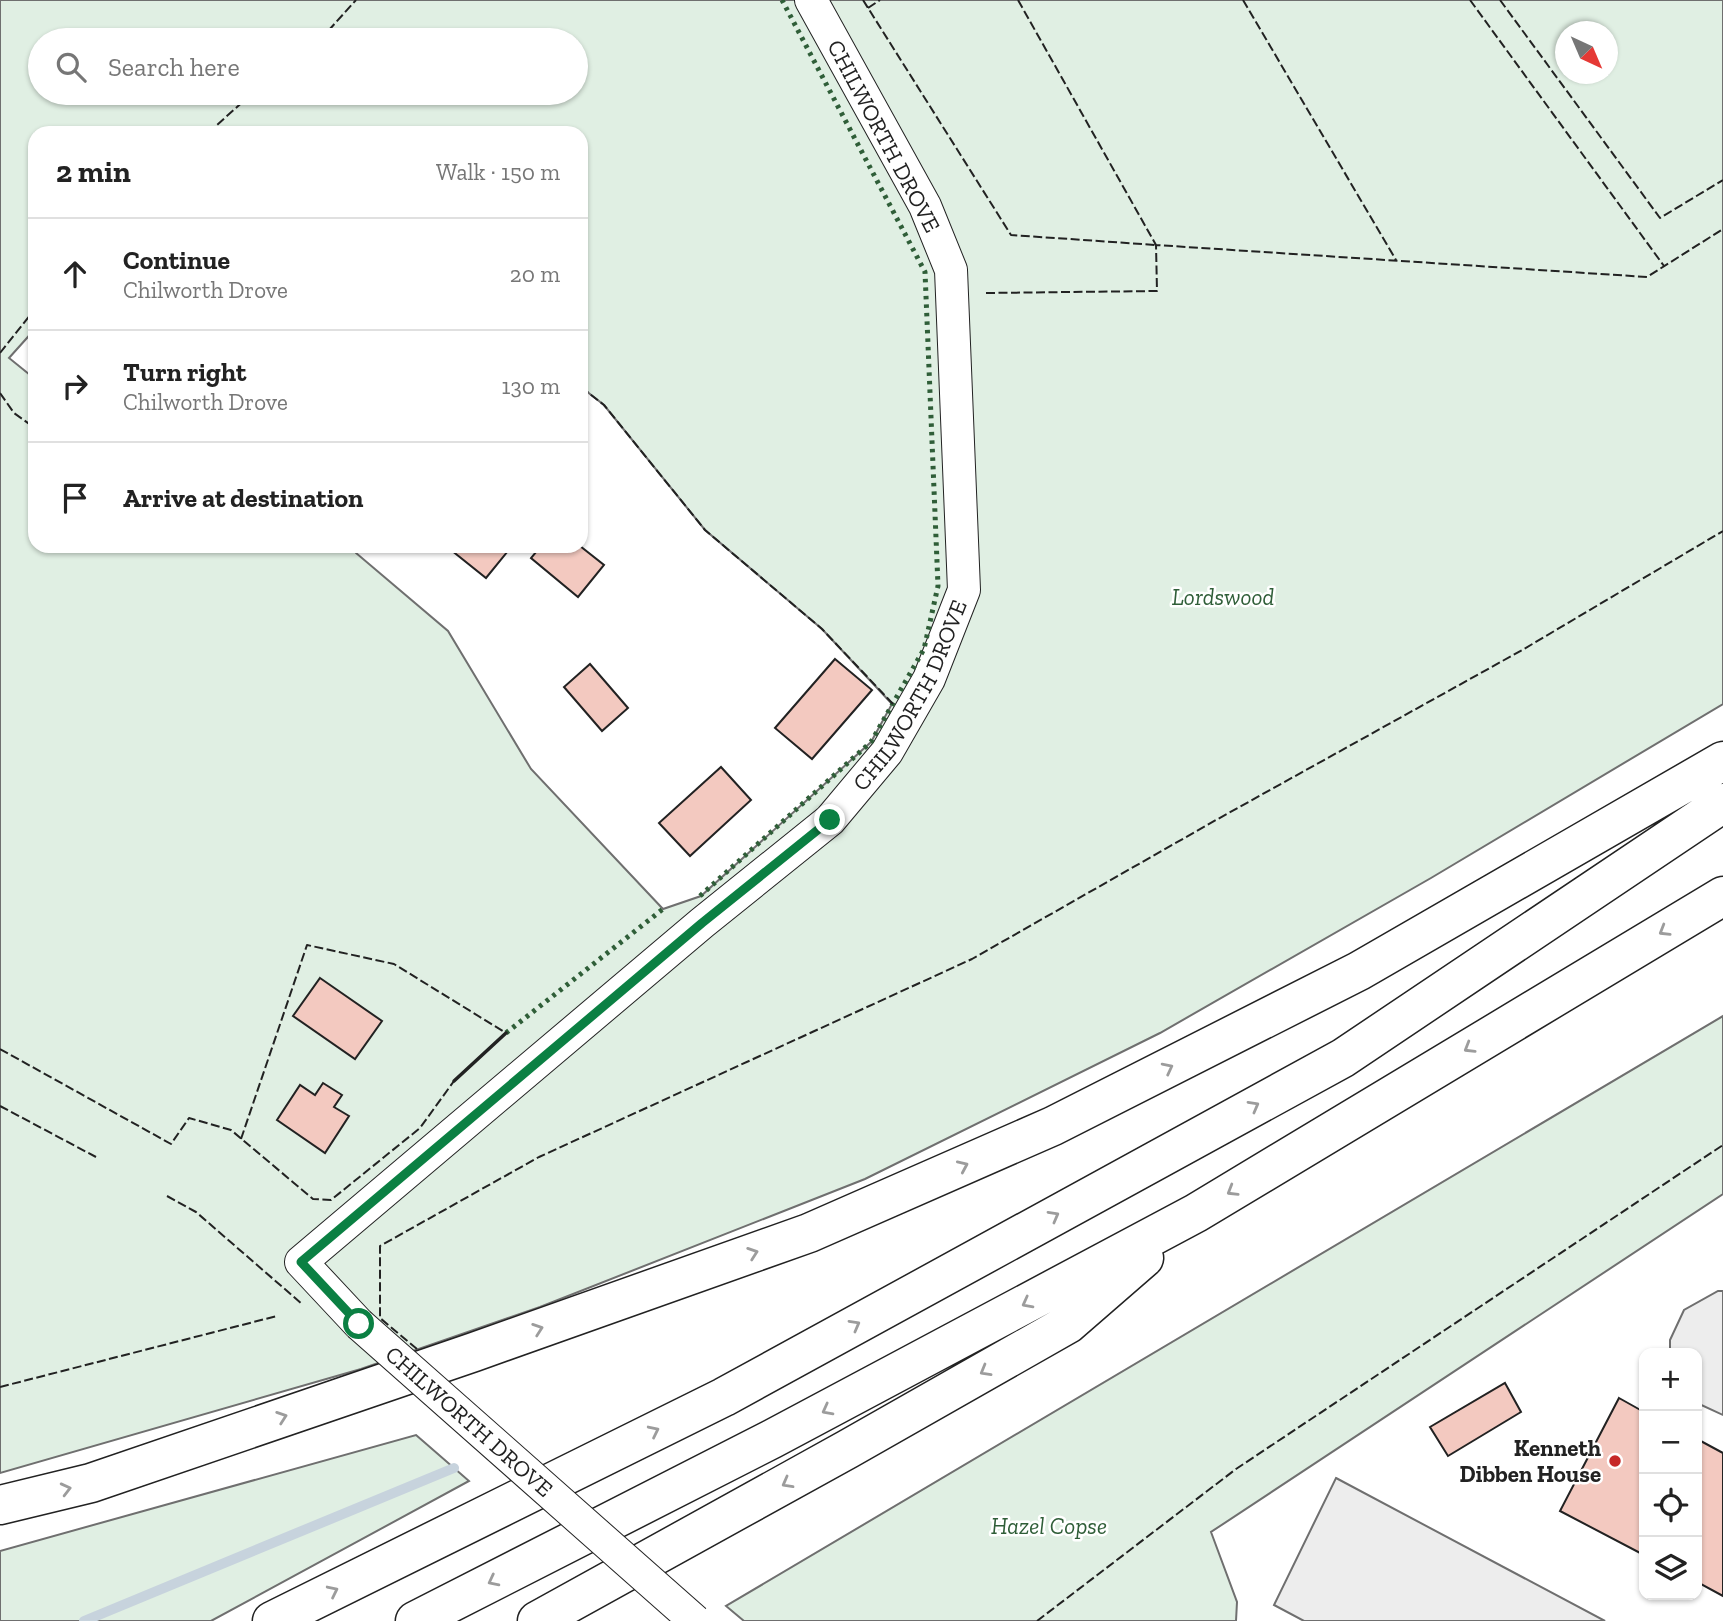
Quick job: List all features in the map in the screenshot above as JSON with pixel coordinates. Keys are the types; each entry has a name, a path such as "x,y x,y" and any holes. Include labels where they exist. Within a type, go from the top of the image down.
{"highway":[{"path":"0,1505 91,1483 808,1234 1054,1126 1359,971 1723,761"},
{"path":"272,1621 724,1396 1343,1058 1723,803"},
{"path":"415,1621 761,1445 1196,1213 1723,896"},
{"path":"537,1621 1068,1324 1196,1213"}],"street":[{"name":"CHILWORTH DROVE","path":"695,1621 359,1324 301,1262 692,931 830,820 887,752 929,680 964,590 951,270 925,205 811,0"}],"green space":[{"name":"Lordswood","path":"0,0 1723,0 1723,704 1431,878 1160,1033 865,1179 540,1307 361,1369 0,1473"},
{"name":"Hazel Copse","path":"1723,1016 1723,1194 1211,1532 1237,1602 1236,1621 744,1621 726,1606"},
{"path":"416,1435 469,1481 211,1621 0,1621 0,1551"}],"shaded area":[{"path":"1718,1291 1723,1291 1723,1415 1702,1405 1702,1348 1670,1348 1670,1340 1684,1310"},
{"path":"1336,1478 1605,1621 1304,1621 1274,1605"}],"building":[{"path":"588,552 604,565 578,597 531,558 535,553"},
{"path":"455,553 506,553 486,578"},
{"path":"835,659 872,690 812,759 775,728"},
{"path":"590,664 628,708 602,731 564,687"},
{"path":"721,767 751,800 690,856 659,823"},
{"path":"320,978 382,1021 355,1059 293,1016"},
{"path":"323,1083 342,1095 334,1107 349,1116 325,1153 277,1120 300,1085 315,1095"},
{"path":"1505,1383 1521,1412 1448,1456 1430,1427"},
{"name":"Kenneth Dibben House","path":"1619,1398 1639,1409 1639,1552 1560,1511"},
{"path":"1702,1442 1723,1453 1723,1596 1702,1585"}],"waterway":[{"path":"84,1621 454,1468"}],"hedge":[{"path":"700,896 871,742 924,649 938,586 925,272 782,0"},
{"path":"506,1033 663,909"}],"fence":[{"path":"331,28 356,0"},
{"path":"863,0 1011,235 1156,245"},
{"path":"868,8 880,0"},
{"path":"1018,0 1156,245"},
{"path":"1243,0 1396,260"},
{"path":"1470,0 1664,266"},
{"path":"1500,0 1660,218 1723,180"},
{"path":"216,126 239,105"},
{"path":"986,293 1157,291 1156,245 1647,277 1723,229"},
{"path":"0,353 28,318"},
{"path":"588,392 604,405 705,530 822,629 893,704"},
{"path":"0,393 14,413 28,423"},
{"path":"417,1349 380,1318 380,1246 539,1157 972,959 1524,649 1723,531"},
{"path":"241,1139 307,945 394,964 506,1033"},
{"path":"0,1049 171,1144 189,1118 231,1130 313,1199 331,1200 420,1128 454,1081"},
{"path":"0,1106 96,1157"},
{"path":"1037,1621 1236,1469 1723,1145"},
{"path":"167,1196 196,1212 302,1304"},
{"path":"0,1387 277,1316"}],"wall":[{"path":"454,1081 506,1033"}],"place":[{"name":"Kenneth Dibben House","path":"1615,1461"}],"route":[{"path":"359,1324 301,1262 702,923 830,820"}]}
